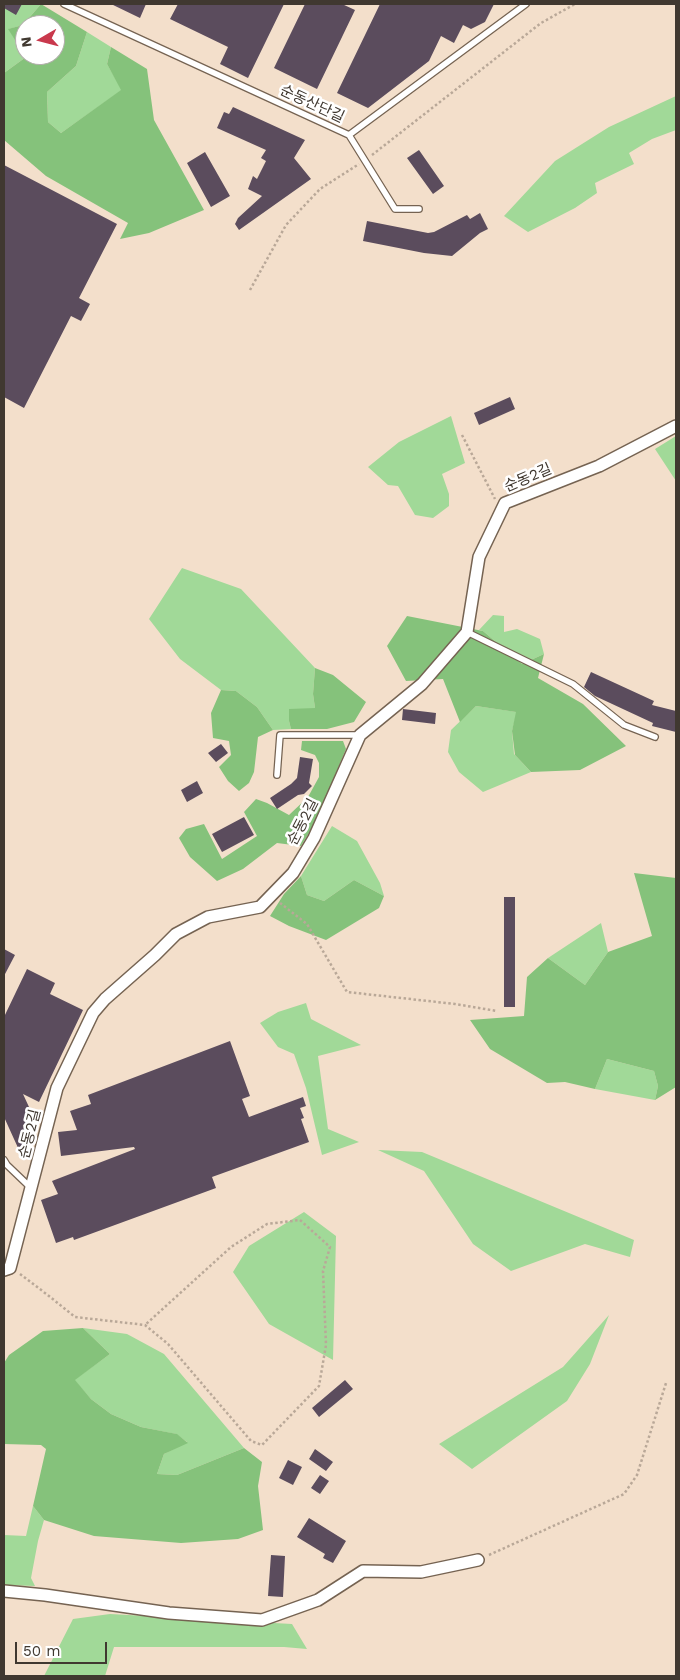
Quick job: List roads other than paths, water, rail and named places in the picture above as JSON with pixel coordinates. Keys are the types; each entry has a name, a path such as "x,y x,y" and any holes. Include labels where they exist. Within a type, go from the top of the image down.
{"street":[{"name":"순동2길","path":"7,1269 32,1189 57,1088 92,1014 105,999 176,934 208,917 260,906 292,874 314,838 360,735 422,684 467,632 479,557 505,503 599,466 676,426"},
{"path":"4,1591 169,1613 262,1620 318,1600 362,1571 420,1572 478,1560"}],"lane":[{"name":"순동산단길","path":"64,4 73,6 349,135 526,4"},
{"path":"349,135 395,209 418,209"},
{"path":"467,632 573,684 624,725 655,738"},
{"path":"277,775 280,735 360,735"},
{"path":"4,1160 32,1189"}]}
